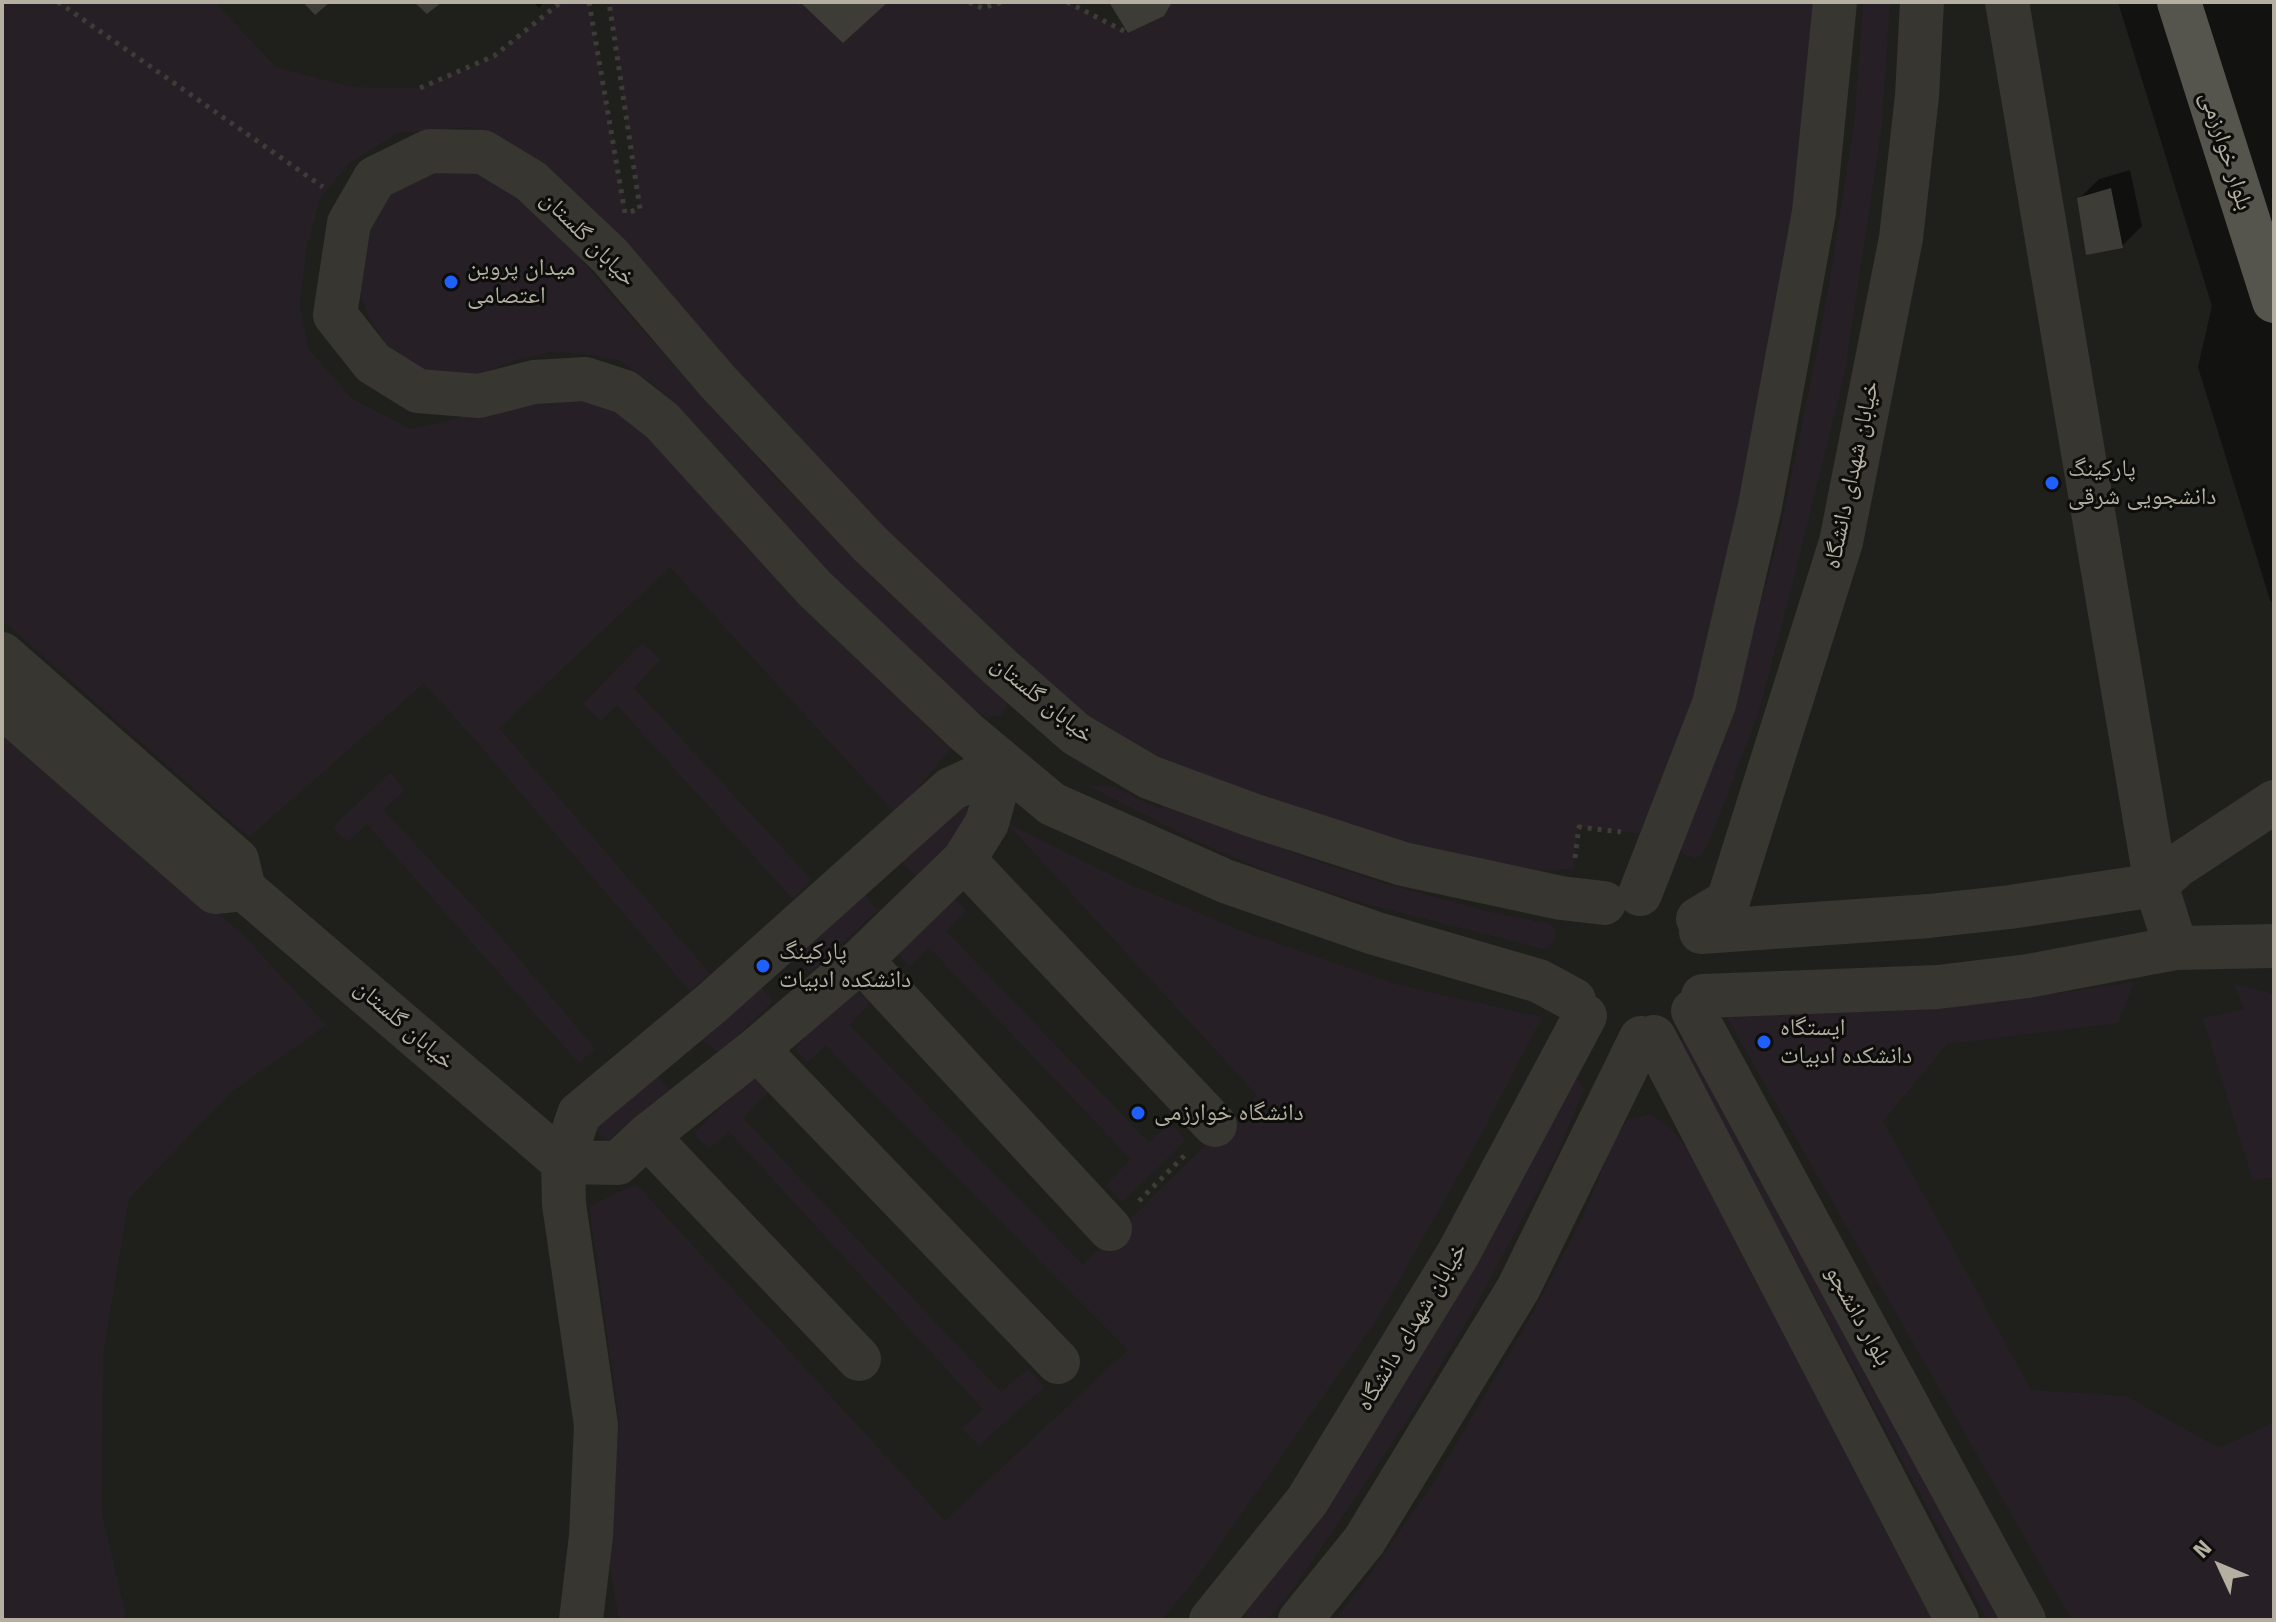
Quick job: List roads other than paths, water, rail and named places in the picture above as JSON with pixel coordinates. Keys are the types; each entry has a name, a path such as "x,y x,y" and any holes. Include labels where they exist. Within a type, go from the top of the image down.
{"main road":[{"name":"بلوار خوارزمی","path":"2179,2 2274,301"}],"lane":[{"path":"1622,898 1714,704 1760,506 1814,212 1835,2"},
{"name":"خیابان شهدای دانشگاه","path":"1700,925 1728,901 1841,542 1901,238 1917,96 1922,2"},
{"path":"2007,2 2156,885 2176,948"},
{"name":"خیابان گلستان","path":"1579,1008 1539,981 1374,933 1225,881 1052,804 966,732 815,589 662,421 625,392 585,379 534,382 479,396 418,391 373,363 335,315 349,223 375,178 430,151 483,152 531,181 610,256 718,382 870,544 1076,734 1149,777 1252,815 1403,864 1561,898 1622,898"},
{"name":"خیابان گلستان","path":"2,654 237,860 230,890"},
{"name":"خیابان گلستان","path":"2,706 563,1162"},
{"path":"563,1162 618,1163 861,960 964,860 987,823 1003,765"},
{"path":"581,1620 591,1536 596,1425 564,1204 563,1162 579,1114 722,994 951,789 1003,765"},
{"path":"1700,925 1929,916 2156,885 2177,866 2274,802"},
{"path":"964,860 1215,1125"},
{"path":"1658,895 1669,898 1700,925 1708,950 1710,969 1707,987 1687,1019 1671,1030 1647,1037 1617,1035 1600,1028 1579,1008 1568,983 1570,946 1576,928 1588,914 1622,898 1658,895"},
{"path":"1698,1004 1938,987 2028,976 2176,948 2274,946"},
{"path":"861,960 1110,1229"},
{"name":"بلوار دانشجو","path":"1698,1004 2024,1620"},
{"name":"خیابان شهدای دانشگاه","path":"1211,1620 1307,1501 1458,1254 1579,1008"},
{"path":"1300,1620 1364,1541 1518,1289 1647,1037"},
{"path":"1647,1037 1957,1620"},
{"path":"757,1049 1058,1362"},
{"path":"647,1136 859,1359"}],"place":[{"name":"میدان پروین اعتصامی","path":"451,282"},
{"name":"پارکینگ دانشجویی شرقی","path":"2052,483"},
{"name":"پارکینگ دانشکده ادبیات","path":"763,966"},
{"name":"ایستگاه دانشکده ادبیات","path":"1764,1042"},
{"name":"دانشگاه خوارزمی","path":"1138,1113"}]}
